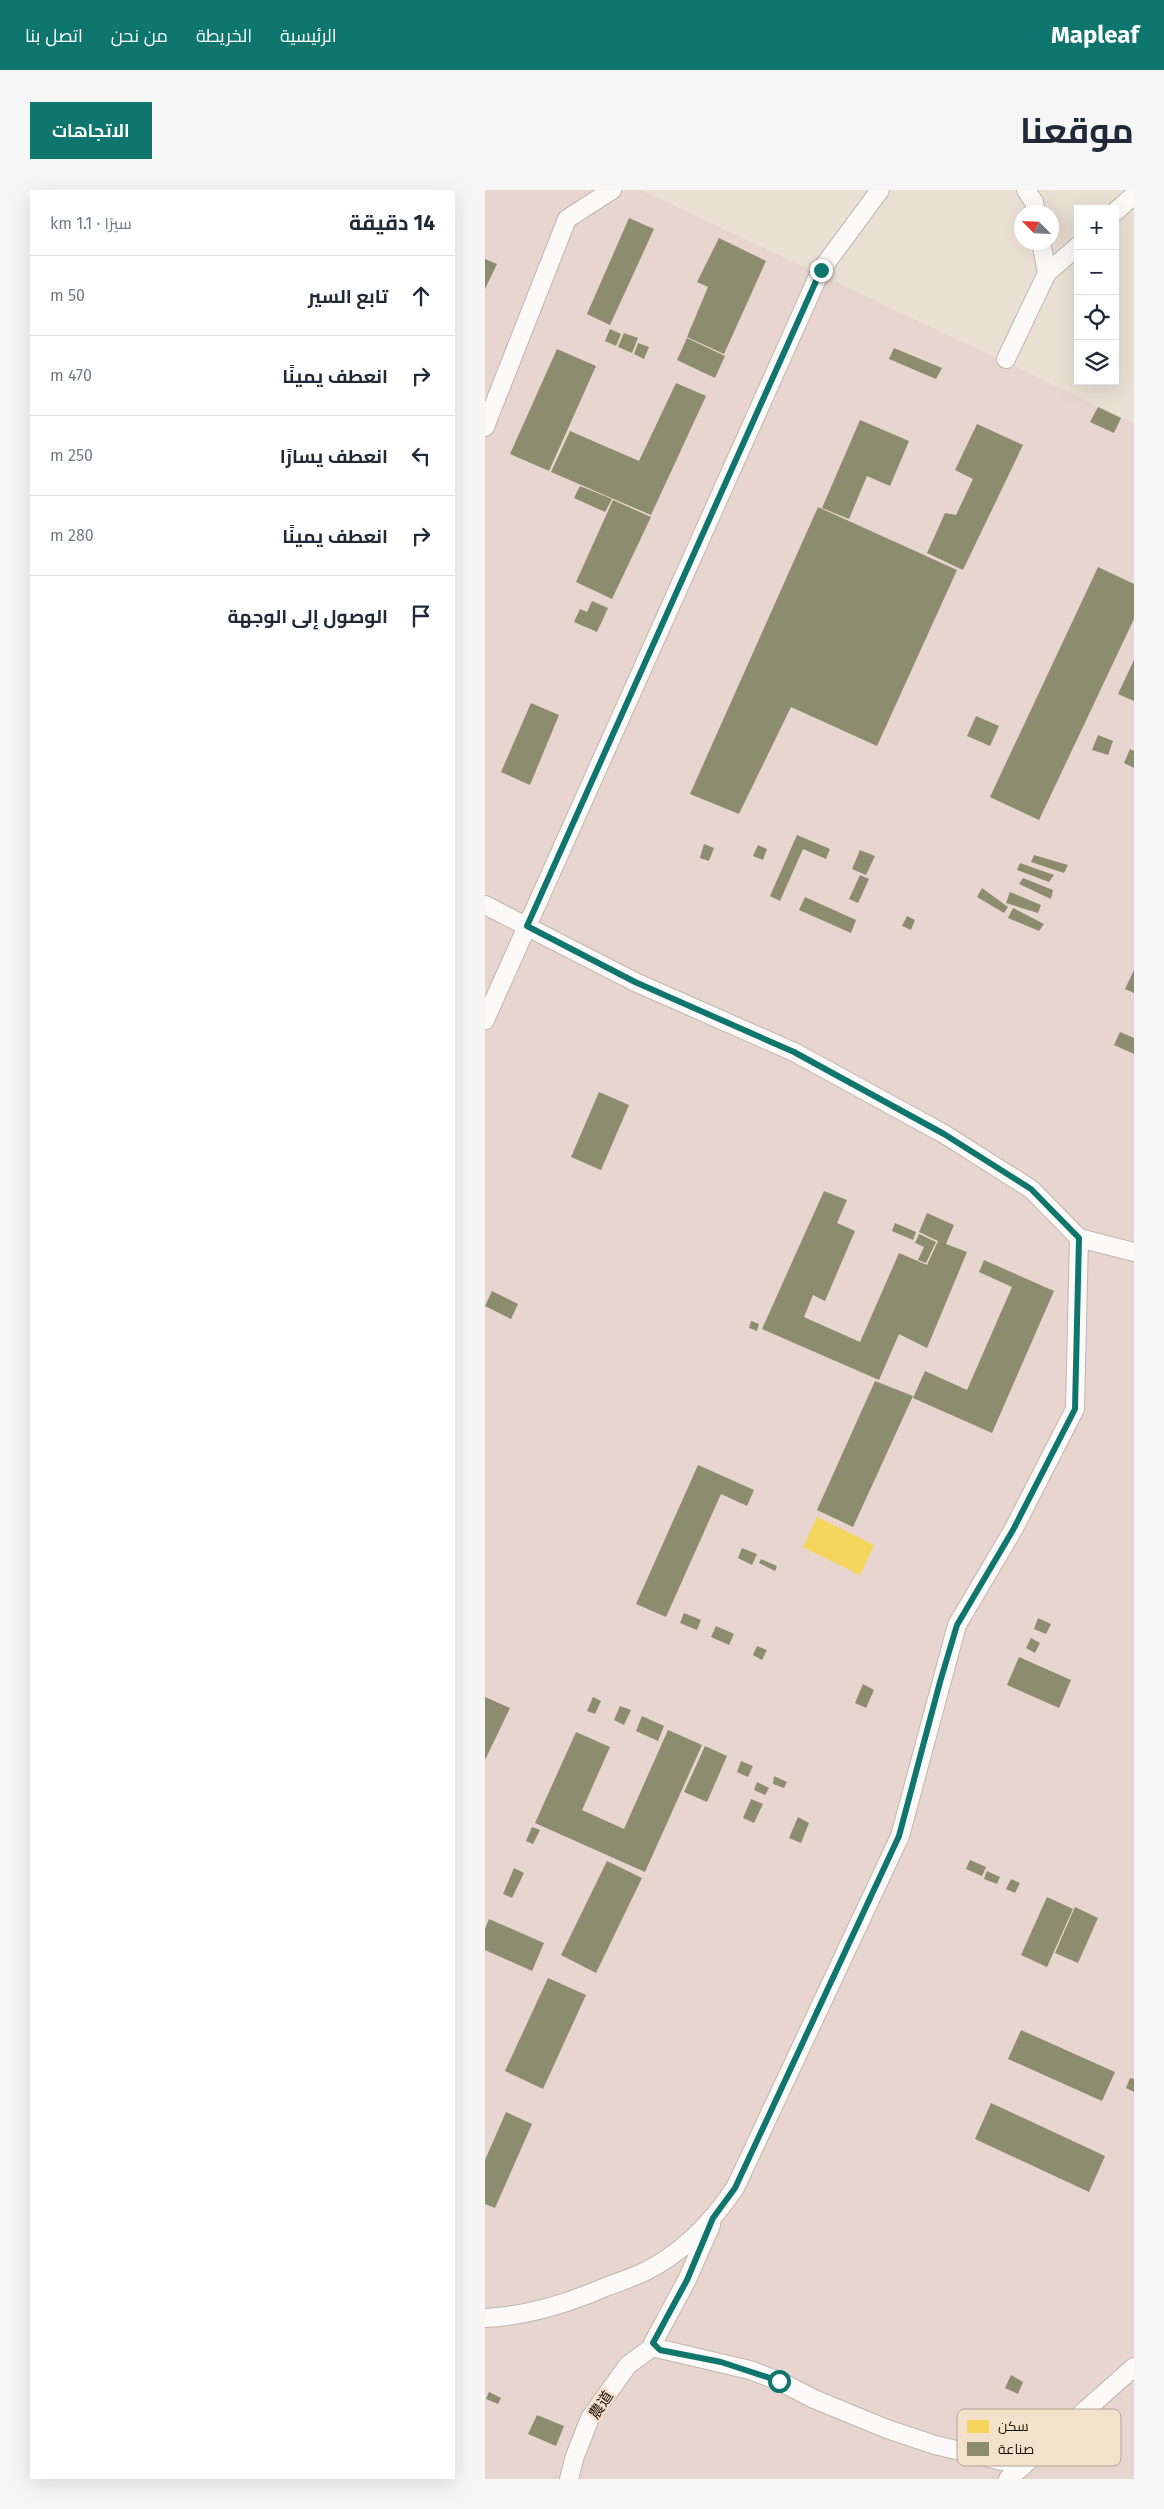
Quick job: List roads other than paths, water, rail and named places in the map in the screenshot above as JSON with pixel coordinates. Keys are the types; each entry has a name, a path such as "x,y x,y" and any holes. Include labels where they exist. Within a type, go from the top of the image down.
{"street":[{"path":"485,427 567,219 612,190"},
{"path":"485,1020 821,270 880,190"},
{"path":"1026,190 1035,205"},
{"path":"1119,208 1134,195"},
{"path":"1006,360 1047,273 1074,249"},
{"path":"1043,250 1047,273"},
{"path":"485,905 635,982 794,1052 944,1134 1031,1189 1079,1238 1134,1252"},
{"path":"485,2318 551,2307 628,2279 647,2270 683,2247 713,2218 735,2188 899,1836 957,1625 1013,1530 1075,1409 1079,1238"},
{"path":"713,2218 687,2280 653,2343 654,2346 660,2350 691,2355 750,2370 779,2381 850,2415 911,2438 957,2450"},
{"name":"農道","path":"569,2479 575,2456 590,2418 629,2365 654,2346"},
{"path":"1087,2409 1134,2367"},
{"path":"1008,2479 1023,2466"}]}
